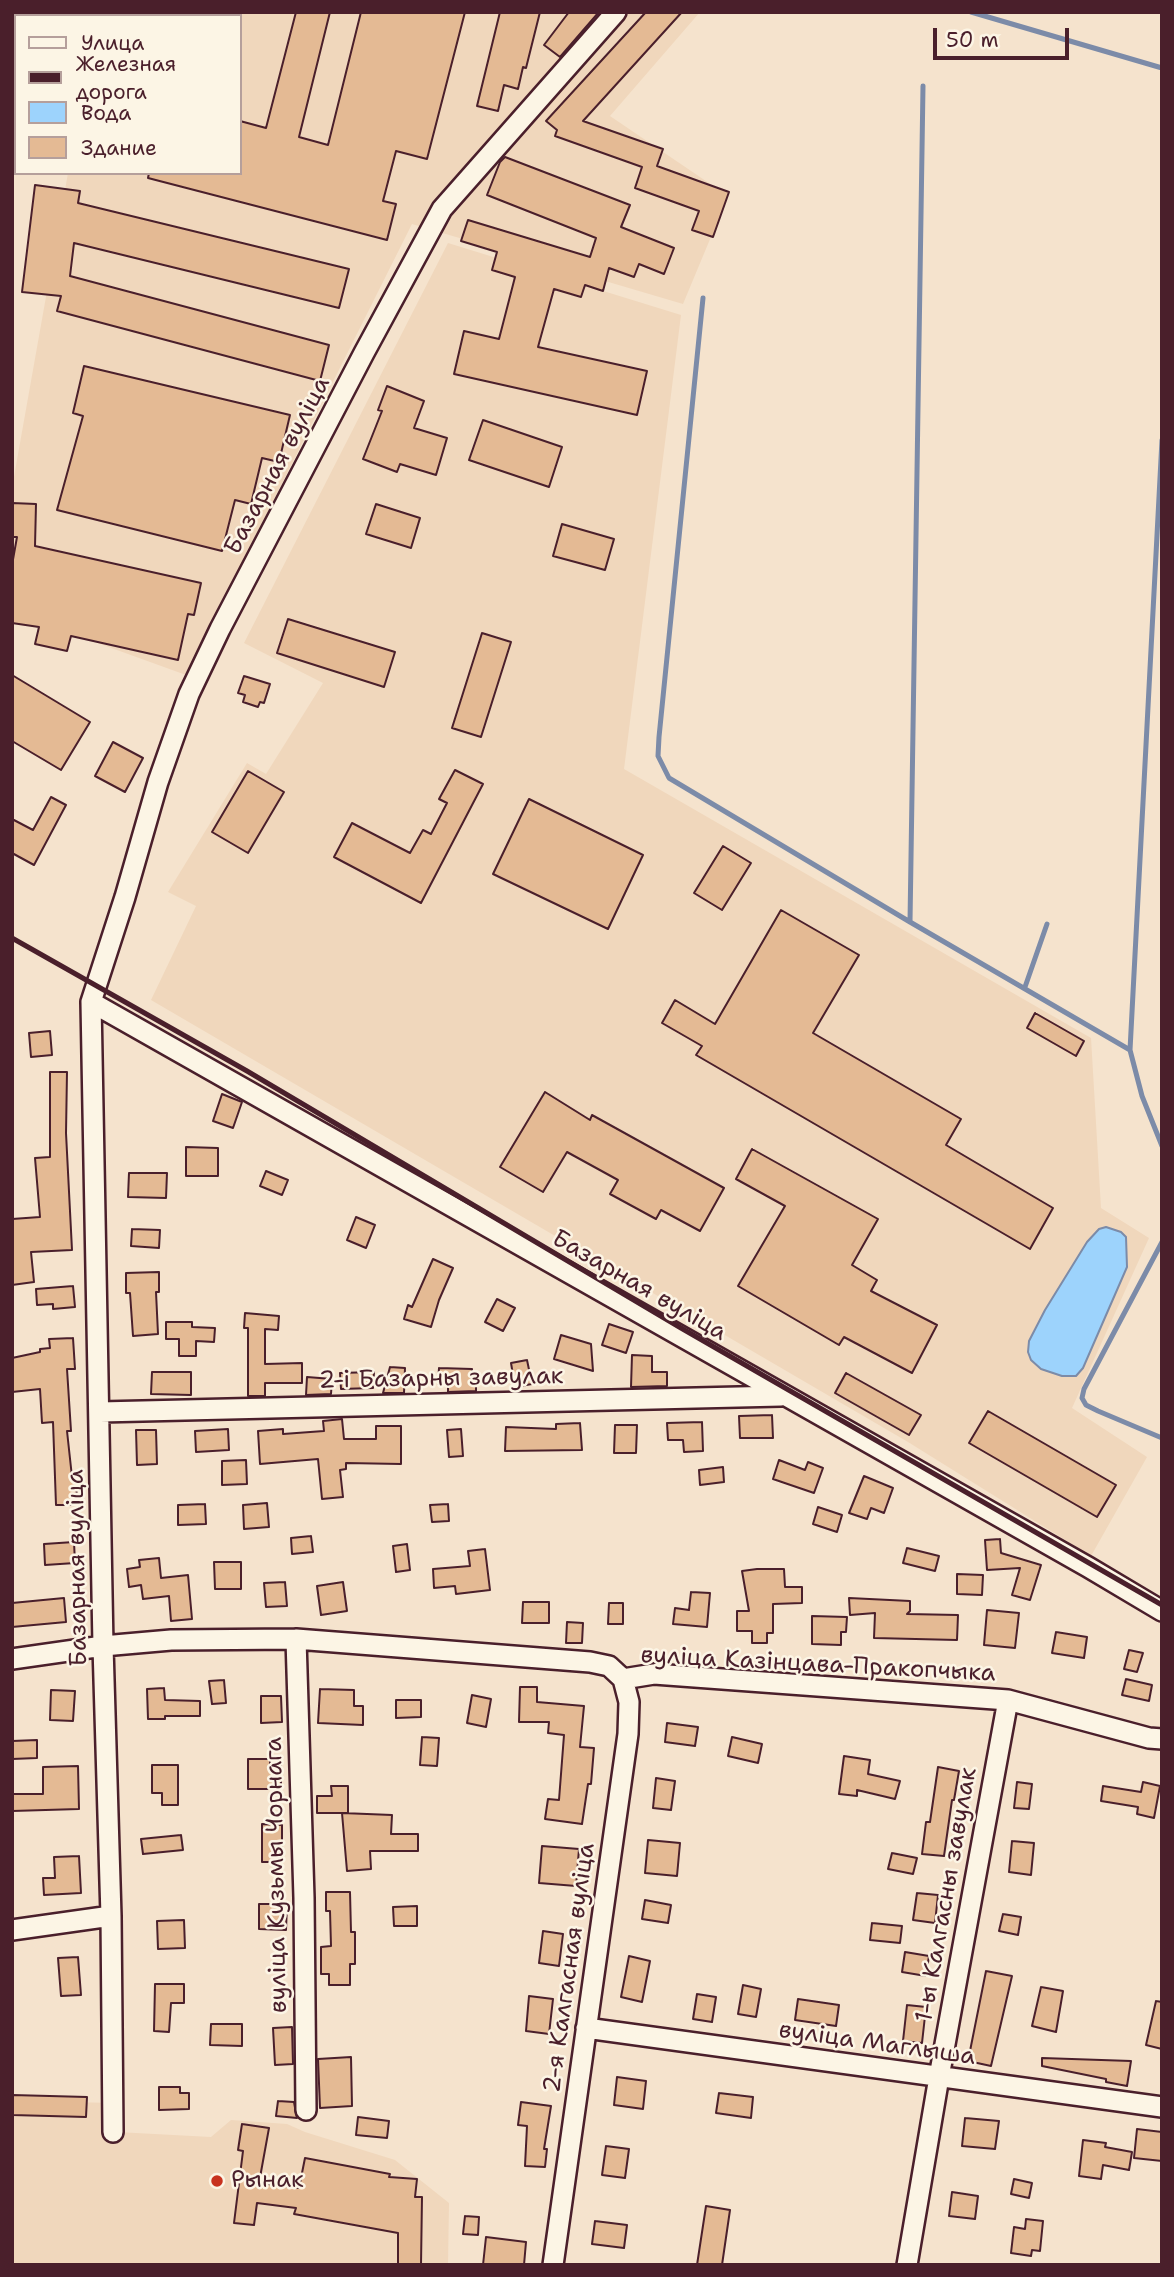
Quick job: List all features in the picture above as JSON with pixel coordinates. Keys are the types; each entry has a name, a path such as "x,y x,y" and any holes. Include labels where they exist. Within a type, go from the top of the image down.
{"street":[{"name":"Базарная вуліца","path":"113,2132 111,1916 91,1002 158,782 189,694 220,629 370,342 442,209 616,12"},
{"name":"Базарная вуліца","path":"91,1002 1162,1611"},
{"name":"2-і Базарны завулак","path":"100,1412 783,1396"},
{"name":"вуліца Казінцава-Пракопчыка","path":"12,1659 103,1646 171,1640 296,1639 590,1662 609,1666 623,1679 654,1674 1008,1700 1149,1738 1162,1739"},
{"name":"вуліца Кузьмы Чорнага","path":"296,1639 306,2110"},
{"name":"2-я Калгасная вуліца","path":"553,2265 628,1734 629,1702 623,1679"},
{"name":"1-ы Калгасны завулак","path":"907,2265 1008,1700"},
{"path":"12,1930 111,1916"},
{"name":"вуліца Маглыша","path":"586,2028 1162,2107"}],"shaded area":[{"path":"700,12 610,116 728,196 683,304 412,224 186,675 12,612 12,488 68,175 242,175 242,14 92,14"},
{"path":"448,243 681,315 624,769 1091,1038 1101,1208 1149,1238 1072,1408 1147,1457 1091,1556 908,1442 151,1000 196,906 168,892 247,763 266,774 323,683 244,643"},
{"name":"Рынак","path":"12,2101 117,2103 117,2132 211,2137 231,2120 287,2124 395,2160 449,2203 448,2265 12,2265"}],"water":[{"path":"1106,1227 1121,1232 1126,1237 1127,1267 1083,1368 1076,1376 1062,1376 1041,1369 1031,1360 1028,1352 1029,1341 1087,1242 1099,1229"}],"building":[{"path":"296,12 330,12 299,137 328,145 361,12 465,12 427,159 396,151 383,201 396,204 387,240 148,178 149,175 242,175 242,122 266,128"},
{"path":"500,12 540,12 518,89 504,85 498,111 477,106"},
{"path":"569,12 599,12 560,57 544,45"},
{"path":"646,12 682,12 583,121 663,149 657,166 729,192 713,237 692,230 699,211 635,188 642,167 555,136 557,130 546,121"},
{"path":"505,157 630,205 621,227 674,248 664,274 639,264 634,277 609,268 603,291 585,285 581,297 554,289 538,347 647,371 637,415 454,374 464,331 499,339 515,277 492,270 497,252 461,241 468,220 590,257 596,238 487,195 500,162"},
{"path":"35,185 80,191 78,203 349,269 339,308 74,243 70,276 329,345 320,381 57,311 61,296 22,292"},
{"path":"84,366 290,415 279,462 262,458 251,504 235,500 222,551 57,510 83,416 73,413"},
{"path":"387,386 424,401 414,428 447,438 436,475 400,464 397,472 363,459 382,411 378,410"},
{"path":"483,420 562,447 549,487 469,460"},
{"path":"12,503 36,504 35,546 201,583 194,615 188,614 178,660 71,636 67,651 35,644 39,627 12,623 12,565 17,537 12,537"},
{"path":"376,504 420,518 411,548 366,534"},
{"path":"562,524 614,539 605,570 553,556"},
{"path":"288,619 395,652 384,687 277,653"},
{"path":"482,633 511,642 481,737 452,728"},
{"path":"12,675 90,722 61,770 12,741"},
{"path":"244,676 270,684 264,703 260,702 258,707 243,702 245,695 238,693"},
{"path":"113,742 143,758 125,792 95,776"},
{"path":"455,770 483,784 421,903 334,857 352,823 410,853 423,830 431,834 447,803 439,799"},
{"path":"248,771 284,792 248,853 212,832"},
{"path":"51,797 66,805 34,865 12,853 12,819 33,830"},
{"path":"529,799 643,855 608,929 493,874"},
{"path":"723,846 751,863 722,910 694,893"},
{"path":"781,910 859,955 813,1033 961,1119 946,1145 1053,1208 1030,1249 696,1055 702,1046 662,1023 675,1000 715,1024"},
{"path":"1035,1013 1084,1041 1076,1056 1027,1028"},
{"path":"50,1031 52,1055 31,1057 29,1033"},
{"path":"50,1072 67,1072 66,1133 72,1250 31,1252 34,1282 12,1285 12,1219 40,1217 35,1158 50,1157"},
{"path":"545,1092 590,1120 592,1115 724,1188 700,1231 661,1210 656,1219 610,1194 618,1180 567,1152 543,1192 500,1167"},
{"path":"222,1094 242,1102 233,1128 213,1121"},
{"path":"186,1147 218,1148 218,1176 186,1176"},
{"path":"752,1149 878,1219 852,1265 877,1280 871,1291 937,1325 912,1373 844,1337 839,1345 738,1286 785,1206 736,1179"},
{"path":"266,1171 288,1180 282,1195 260,1186"},
{"path":"129,1173 167,1173 166,1198 128,1197"},
{"path":"356,1217 375,1225 366,1248 347,1240"},
{"path":"132,1229 160,1230 159,1248 131,1246"},
{"path":"433,1259 453,1268 431,1327 404,1319 408,1305 412,1307"},
{"path":"159,1272 159,1292 156,1292 158,1334 133,1336 130,1293 126,1293 126,1273"},
{"path":"73,1286 75,1307 53,1309 53,1304 37,1305 36,1289"},
{"path":"497,1299 515,1308 503,1331 485,1322"},
{"path":"245,1313 279,1316 278,1330 265,1329 265,1364 302,1363 302,1383 265,1383 265,1396 248,1396 248,1328 244,1328"},
{"path":"166,1322 192,1322 192,1327 215,1328 214,1342 196,1341 196,1356 179,1356 179,1339 166,1339"},
{"path":"609,1324 633,1332 626,1353 602,1345"},
{"path":"561,1335 591,1344 593,1371 554,1359"},
{"path":"73,1338 75,1369 67,1369 71,1431 67,1431 72,1477 76,1477 77,1505 56,1505 53,1422 42,1423 40,1389 12,1392 12,1358 50,1348 49,1339"},
{"path":"632,1355 652,1356 652,1372 667,1372 667,1386 631,1387"},
{"path":"527,1360 532,1384 515,1387 511,1363"},
{"path":"390,1367 405,1368 404,1393 383,1393"},
{"path":"439,1368 472,1369 471,1384 476,1384 476,1391 448,1392 448,1385 438,1384"},
{"path":"152,1372 191,1372 191,1395 151,1394"},
{"path":"374,1372 373,1388 341,1389 340,1373"},
{"path":"846,1373 921,1415 909,1435 835,1393"},
{"path":"307,1377 332,1379 331,1394 306,1395"},
{"path":"988,1411 1116,1485 1097,1517 969,1443"},
{"path":"772,1415 773,1438 740,1438 739,1416"},
{"path":"342,1419 344,1439 376,1439 376,1426 401,1426 401,1464 346,1463 346,1469 340,1470 343,1497 322,1499 318,1459 260,1464 258,1431 283,1429 283,1434 324,1431 323,1421"},
{"path":"702,1422 703,1451 684,1452 683,1440 668,1440 667,1423"},
{"path":"580,1423 582,1450 505,1451 506,1427 556,1429 556,1424"},
{"path":"615,1425 637,1425 636,1453 614,1453"},
{"path":"228,1429 229,1450 196,1452 195,1431"},
{"path":"461,1429 463,1456 449,1457 447,1430"},
{"path":"136,1430 156,1430 157,1464 137,1465"},
{"path":"246,1460 247,1484 222,1485 222,1461"},
{"path":"779,1460 805,1470 808,1462 823,1468 814,1493 773,1479"},
{"path":"723,1467 724,1482 700,1485 699,1470"},
{"path":"864,1476 893,1488 884,1513 871,1508 867,1519 849,1513"},
{"path":"267,1503 269,1527 244,1529 243,1505"},
{"path":"205,1504 206,1524 178,1525 178,1505"},
{"path":"448,1504 449,1521 432,1522 430,1505"},
{"path":"818,1507 842,1515 837,1532 813,1524"},
{"path":"311,1536 313,1552 292,1554 291,1538"},
{"path":"1000,1539 1001,1553 1041,1565 1030,1600 1012,1595 1020,1568 987,1570 985,1540"},
{"path":"74,1542 75,1563 45,1565 44,1544"},
{"path":"407,1544 410,1570 396,1572 393,1546"},
{"path":"907,1548 939,1556 935,1571 903,1563"},
{"path":"485,1549 490,1590 456,1594 455,1586 434,1588 433,1569 470,1566 468,1551"},
{"path":"159,1558 161,1578 188,1575 192,1619 171,1621 169,1596 143,1599 141,1585 129,1587 127,1569 140,1567 139,1560"},
{"path":"214,1562 241,1562 241,1589 215,1589"},
{"path":"784,1569 785,1587 802,1587 802,1603 773,1604 773,1633 767,1633 767,1643 752,1643 752,1631 737,1631 737,1611 749,1611 742,1571"},
{"path":"957,1574 983,1575 982,1595 957,1594"},
{"path":"285,1582 287,1606 266,1607 264,1583"},
{"path":"343,1582 347,1611 321,1615 317,1586"},
{"path":"691,1592 710,1593 707,1627 673,1624 675,1608 689,1610"},
{"path":"64,1598 66,1622 12,1627 12,1603"},
{"path":"849,1598 910,1601 910,1611 907,1614 958,1615 957,1640 874,1638 875,1613 850,1615"},
{"path":"523,1602 549,1602 549,1623 522,1623"},
{"path":"609,1603 623,1603 623,1624 608,1624"},
{"path":"987,1610 1019,1613 1015,1648 984,1645"},
{"path":"812,1616 847,1617 846,1632 841,1632 841,1645 812,1644"},
{"path":"567,1622 583,1623 582,1643 566,1643"},
{"path":"1056,1632 1087,1637 1084,1658 1052,1653"},
{"path":"1129,1650 1143,1653 1137,1672 1124,1669"},
{"path":"1126,1679 1152,1685 1149,1701 1122,1695"},
{"path":"224,1680 226,1703 212,1704 209,1681"},
{"path":"520,1687 537,1687 537,1702 584,1706 580,1747 594,1748 591,1784 588,1784 582,1824 545,1819 548,1799 559,1800 564,1735 548,1733 549,1722 519,1722"},
{"path":"164,1688 165,1700 200,1701 200,1716 148,1719 147,1689"},
{"path":"320,1689 354,1690 354,1706 363,1706 363,1725 318,1723"},
{"path":"51,1690 75,1691 73,1721 50,1720"},
{"path":"472,1695 491,1699 486,1727 467,1723"},
{"path":"261,1696 281,1696 282,1722 261,1723"},
{"path":"396,1700 421,1700 421,1717 396,1718"},
{"path":"667,1723 698,1727 695,1746 665,1742"},
{"path":"422,1737 439,1738 437,1766 420,1765"},
{"path":"732,1737 762,1744 758,1763 728,1756"},
{"path":"37,1740 37,1758 12,1759 12,1741"},
{"path":"844,1756 870,1760 868,1774 900,1781 895,1799 857,1790 857,1796 839,1794"},
{"path":"248,1759 270,1759 270,1764 281,1764 281,1789 248,1789"},
{"path":"152,1765 178,1765 178,1805 162,1805 162,1793 152,1793"},
{"path":"78,1766 79,1809 12,1811 12,1794 43,1794 43,1767"},
{"path":"938,1767 959,1771 944,1856 922,1854"},
{"path":"656,1778 675,1781 671,1810 653,1808"},
{"path":"1017,1782 1032,1784 1029,1809 1014,1808"},
{"path":"1143,1782 1160,1786 1154,1818 1137,1814 1138,1807 1101,1801 1103,1786 1141,1792"},
{"path":"331,1786 348,1786 348,1813 317,1813 317,1796 332,1796"},
{"path":"342,1813 392,1815 391,1834 418,1834 418,1851 370,1851 371,1869 347,1871"},
{"path":"262,1824 282,1825 282,1862 262,1862"},
{"path":"181,1835 183,1850 143,1854 141,1839"},
{"path":"648,1840 680,1843 677,1876 645,1873"},
{"path":"1012,1841 1034,1843 1031,1875 1009,1872"},
{"path":"542,1846 579,1849 576,1886 539,1883"},
{"path":"892,1853 917,1858 913,1874 888,1869"},
{"path":"79,1856 81,1893 44,1895 43,1878 55,1878 54,1857"},
{"path":"326,1892 350,1892 351,1932 355,1932 355,1964 350,1964 350,1985 329,1985 329,1974 321,1974 321,1947 331,1946 330,1911 326,1911"},
{"path":"917,1893 938,1895 935,1923 913,1920"},
{"path":"645,1900 671,1905 668,1923 642,1919"},
{"path":"259,1904 287,1904 286,1930 259,1929"},
{"path":"417,1906 417,1926 394,1926 393,1907"},
{"path":"1003,1914 1021,1917 1018,1935 999,1931"},
{"path":"184,1920 185,1948 158,1949 157,1921"},
{"path":"872,1923 902,1926 900,1943 870,1940"},
{"path":"543,1931 563,1934 559,1966 539,1963"},
{"path":"905,1952 929,1956 926,1976 902,1972"},
{"path":"629,1956 650,1961 642,2002 621,1997"},
{"path":"78,1957 81,1995 61,1996 58,1958"},
{"path":"986,1971 1012,1976 991,2066 968,2061"},
{"path":"155,1984 184,1984 184,2003 171,2003 169,2032 154,2031"},
{"path":"743,1985 761,1989 756,2017 738,2014"},
{"path":"1041,1987 1063,1991 1056,2032 1032,2026"},
{"path":"697,1994 716,1997 712,2022 693,2019"},
{"path":"529,1996 553,1999 549,2034 526,2031"},
{"path":"798,1999 839,2005 836,2026 795,2020"},
{"path":"1156,2001 1162,2002 1162,2049 1146,2045"},
{"path":"907,2005 926,2007 922,2043 903,2041"},
{"path":"211,2024 242,2024 242,2046 210,2045"},
{"path":"292,2027 293,2064 275,2065 273,2028"},
{"path":"351,2057 352,2106 320,2108 318,2059"},
{"path":"1042,2058 1131,2061 1127,2086 1042,2066"},
{"path":"617,2077 646,2081 643,2109 614,2105"},
{"path":"159,2087 180,2087 180,2093 189,2093 189,2109 159,2110"},
{"path":"719,2093 753,2097 751,2118 716,2113"},
{"path":"12,2095 87,2097 86,2117 12,2115"},
{"path":"278,2101 294,2102 297,2118 276,2116"},
{"path":"521,2102 551,2106 544,2149 547,2149 545,2167 525,2166 527,2126 518,2125"},
{"path":"358,2117 389,2121 387,2138 356,2135"},
{"path":"965,2118 999,2121 995,2149 962,2146"},
{"path":"242,2124 269,2128 259,2183 299,2188 305,2158 390,2174 389,2177 417,2179 415,2197 422,2197 421,2265 398,2265 398,2233 294,2214 296,2208 257,2203 254,2225 234,2223 243,2151 238,2150"},
{"path":"1137,2129 1162,2132 1162,2161 1134,2158"},
{"path":"1083,2140 1106,2143 1105,2147 1132,2152 1129,2170 1103,2165 1101,2179 1079,2176"},
{"path":"606,2146 629,2149 625,2178 602,2175"},
{"path":"1014,2179 1032,2183 1029,2198 1011,2194"},
{"path":"952,2192 978,2196 975,2219 949,2216"},
{"path":"706,2206 730,2210 722,2265 697,2265"},
{"path":"465,2216 479,2217 478,2235 463,2234"},
{"path":"1026,2219 1043,2221 1040,2251 1032,2250 1031,2256 1011,2253 1014,2227 1025,2229"},
{"path":"595,2221 627,2225 624,2248 592,2244"},
{"path":"486,2237 526,2242 524,2265 483,2265"}],"waterway":[{"path":"971,12 1162,68"},
{"path":"910,922 923,86"},
{"path":"703,298 659,737 658,756 669,778 1130,1050"},
{"path":"1162,440 1130,1050 1142,1096 1162,1146"},
{"path":"1025,987 1047,924"},
{"path":"1162,1242 1084,1389 1082,1398 1086,1405 1162,1438"}],"railway":[{"path":"12,938 247,1071 681,1328 1162,1605"}],"place":[{"name":"Рынак","path":"217,2181"}]}
